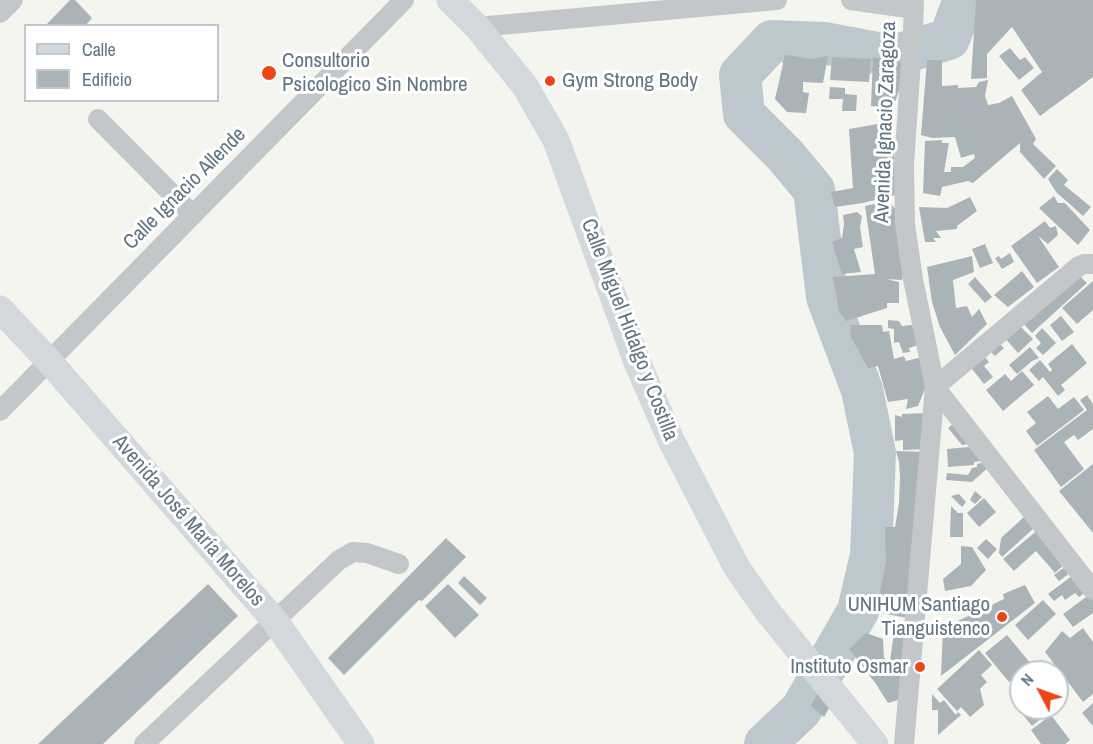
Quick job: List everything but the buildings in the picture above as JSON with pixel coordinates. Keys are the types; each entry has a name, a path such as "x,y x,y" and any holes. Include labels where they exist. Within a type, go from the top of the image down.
{"main road":[{"name":"Calle Miguel Hidalgo y Costilla","path":"450,0 477,27 525,86 556,140 638,362 671,440 737,568 768,612 875,744"},
{"name":"Avenida José María Morelos","path":"0,309 48,360 275,621 361,744"}],"street":[{"path":"0,13 13,0"},
{"name":"Calle Ignacio Allende","path":"0,411 404,0"},
{"path":"477,27 777,0"},
{"path":"851,0 914,5"},
{"name":"Avenida Ignacio Zaragoza","path":"914,5 904,165 905,224 913,279 935,387"},
{"path":"98,119 193,215"},
{"path":"904,744 935,387 1086,265"},
{"path":"935,387 1093,590"},
{"path":"144,744 339,560 353,552 367,553 399,564"}],"waterway":[{"path":"765,744 801,710 858,611 871,555 875,453 862,390 827,297 814,190 785,155 744,114 740,75 772,41 824,43 893,56 949,39 964,0"}],"place":[{"name":"Consultorio Psicologico Sin Nombre","path":"269,73"},
{"name":"Gym Strong Body","path":"550,81"},
{"name":"UNIHUM Santiago Tianguistenco","path":"1002,617"},
{"name":"Instituto Osmar","path":"920,667"}]}
